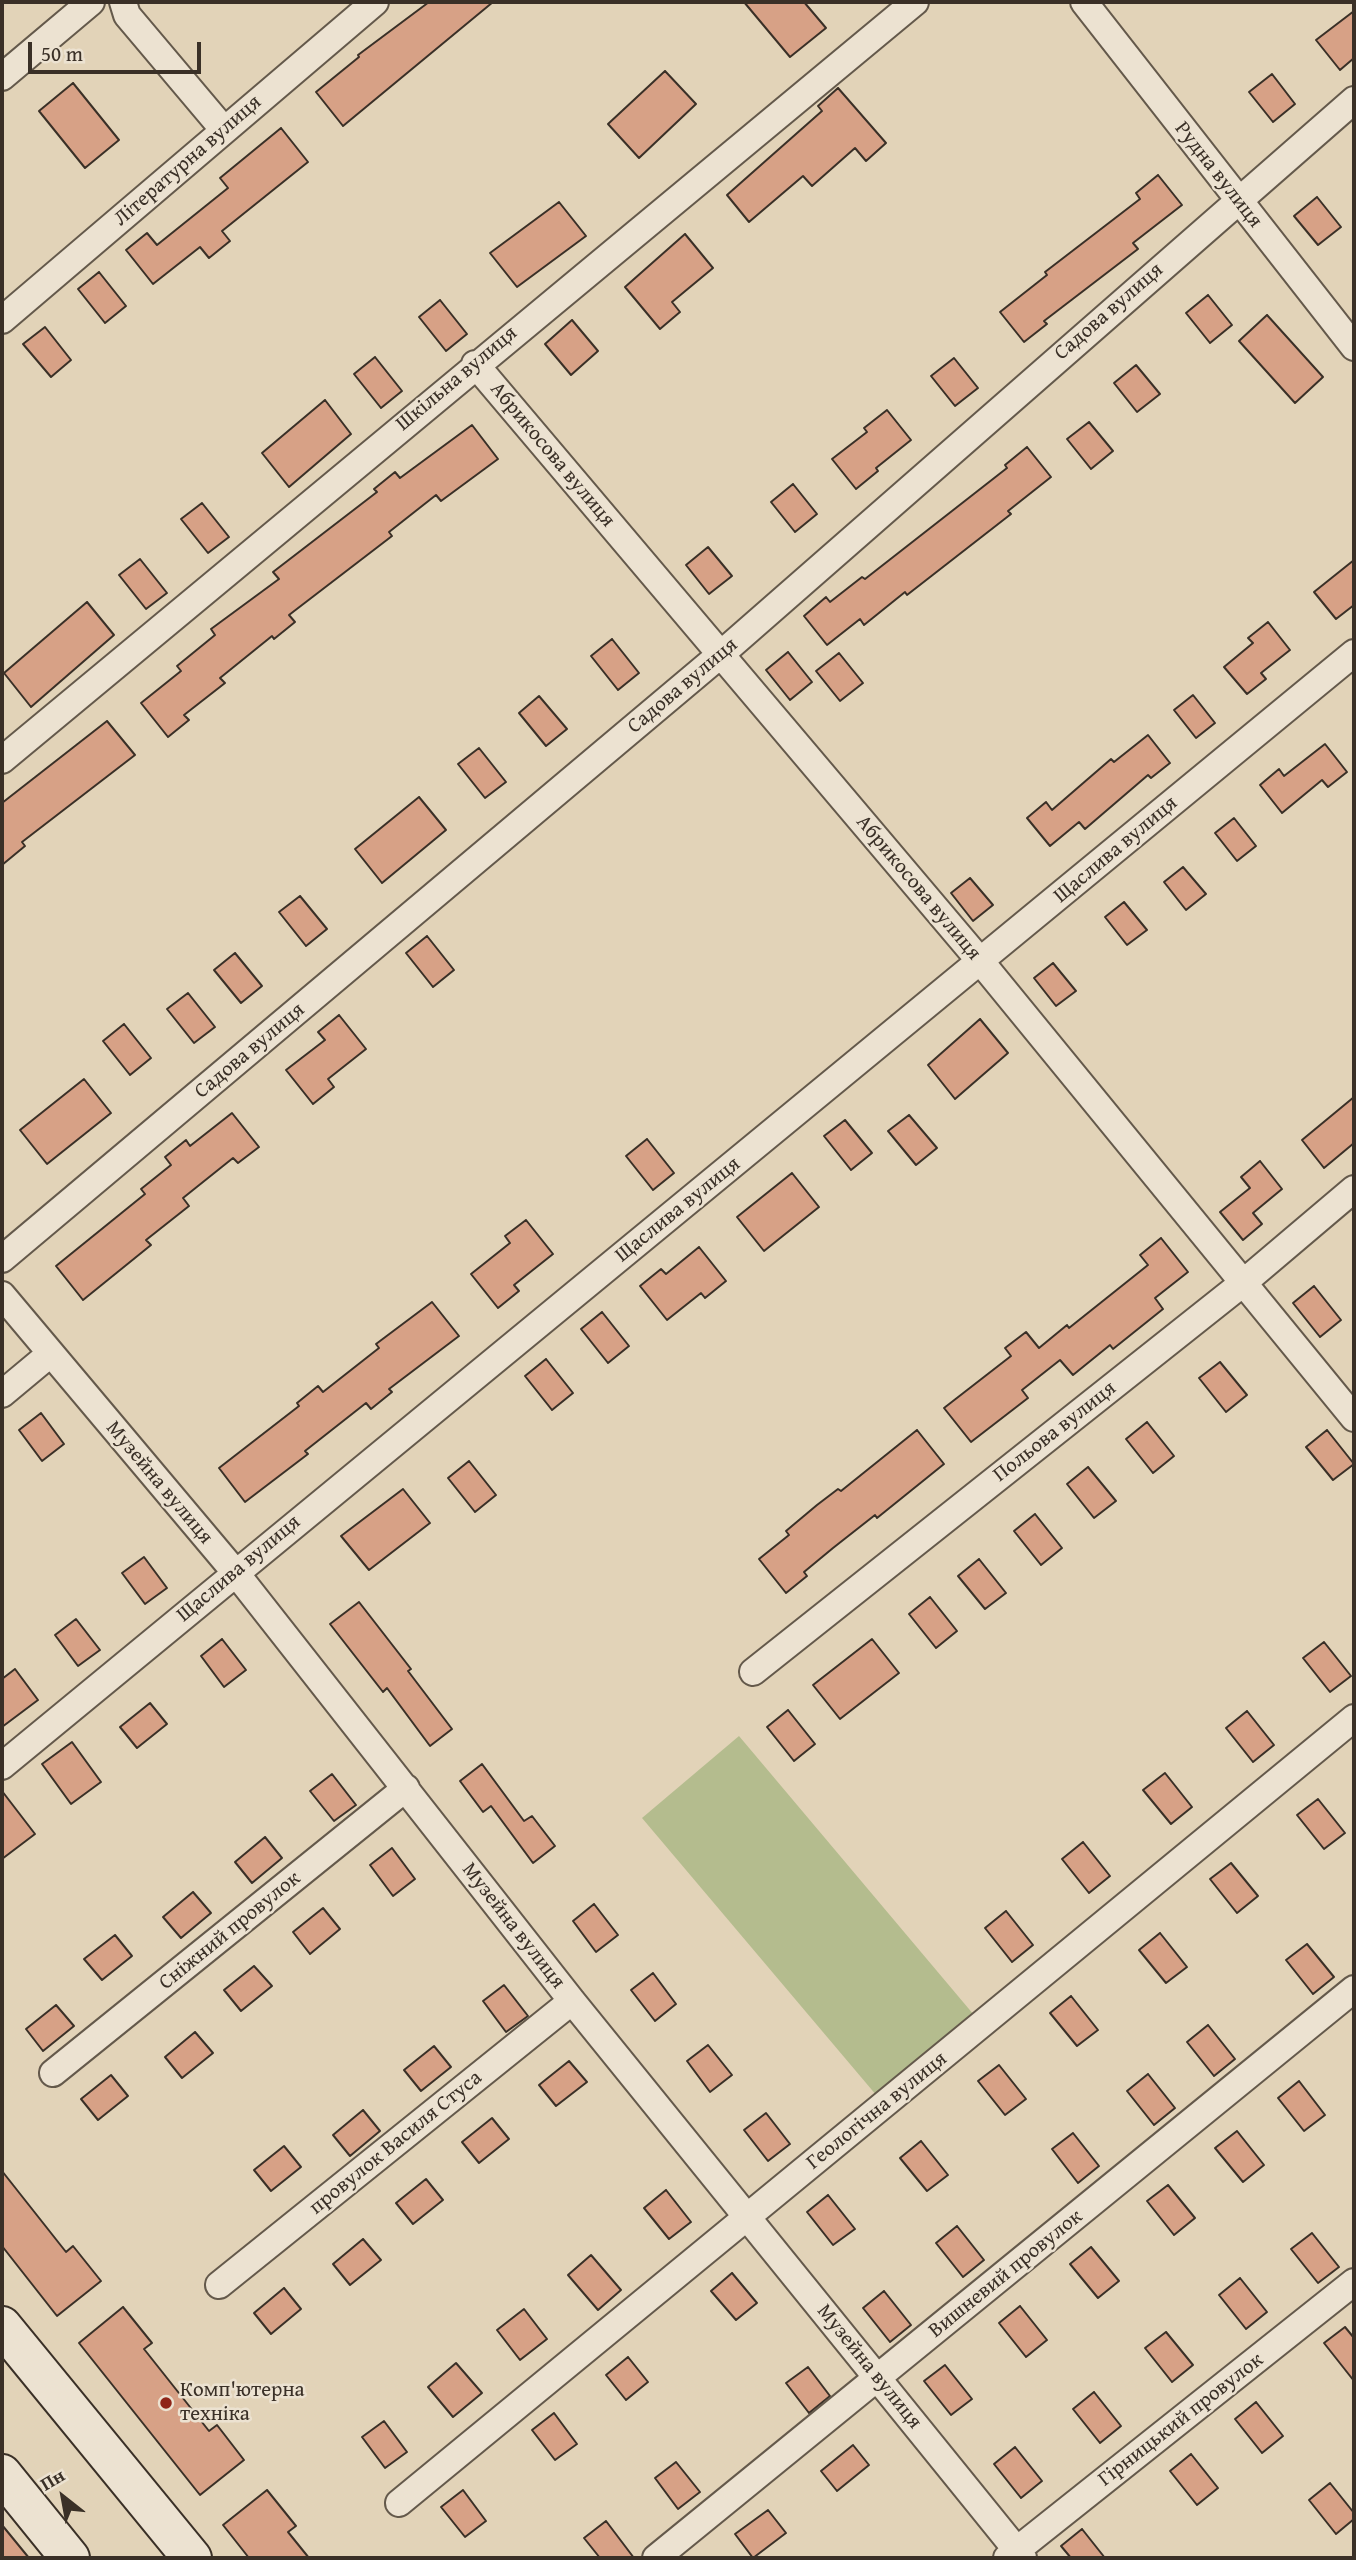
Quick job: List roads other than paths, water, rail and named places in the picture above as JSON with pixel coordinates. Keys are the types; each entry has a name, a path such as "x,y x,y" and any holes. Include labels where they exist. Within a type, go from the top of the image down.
{"street":[{"path":"2,77 92,2"},
{"path":"123,2 127,15 224,130"},
{"name":"Літературна вулиця","path":"2,320 375,2"},
{"name":"Шкільна вулиця","path":"2,760 475,364 915,2"},
{"name":"Рудна вулиця","path":"1084,2 1236,200 1354,347"},
{"name":"Садова вулиця","path":"2,1259 719,655 1236,200 1354,100"},
{"name":"Абрикосова вулиця","path":"475,364 981,962 1354,1418"},
{"name":"Щаслива вулиця","path":"2,1766 1354,653"},
{"name":"Польова вулиця","path":"753,1672 1243,1283 1354,1189"},
{"name":"Музейна вулиця","path":"2,1294 235,1572 572,2001 749,2216 1016,2556"},
{"path":"2,1394 50,1354"},
{"name":"Геологічна вулиця","path":"399,2503 1354,1717"},
{"name":"Сніжний провулок","path":"53,2073 406,1788"},
{"name":"Вишневий провулок","path":"656,2558 1354,1989"},
{"name":"провулок Василя Стуса","path":"219,2284 572,2001"},
{"name":"Гірницький провулок","path":"1016,2556 1354,2282"},
{"path":"2,2326 192,2558"},
{"path":"2,2474 69,2558"}],"place":[{"name":"Комп'ютерна техніка","path":"166,2403"}]}
